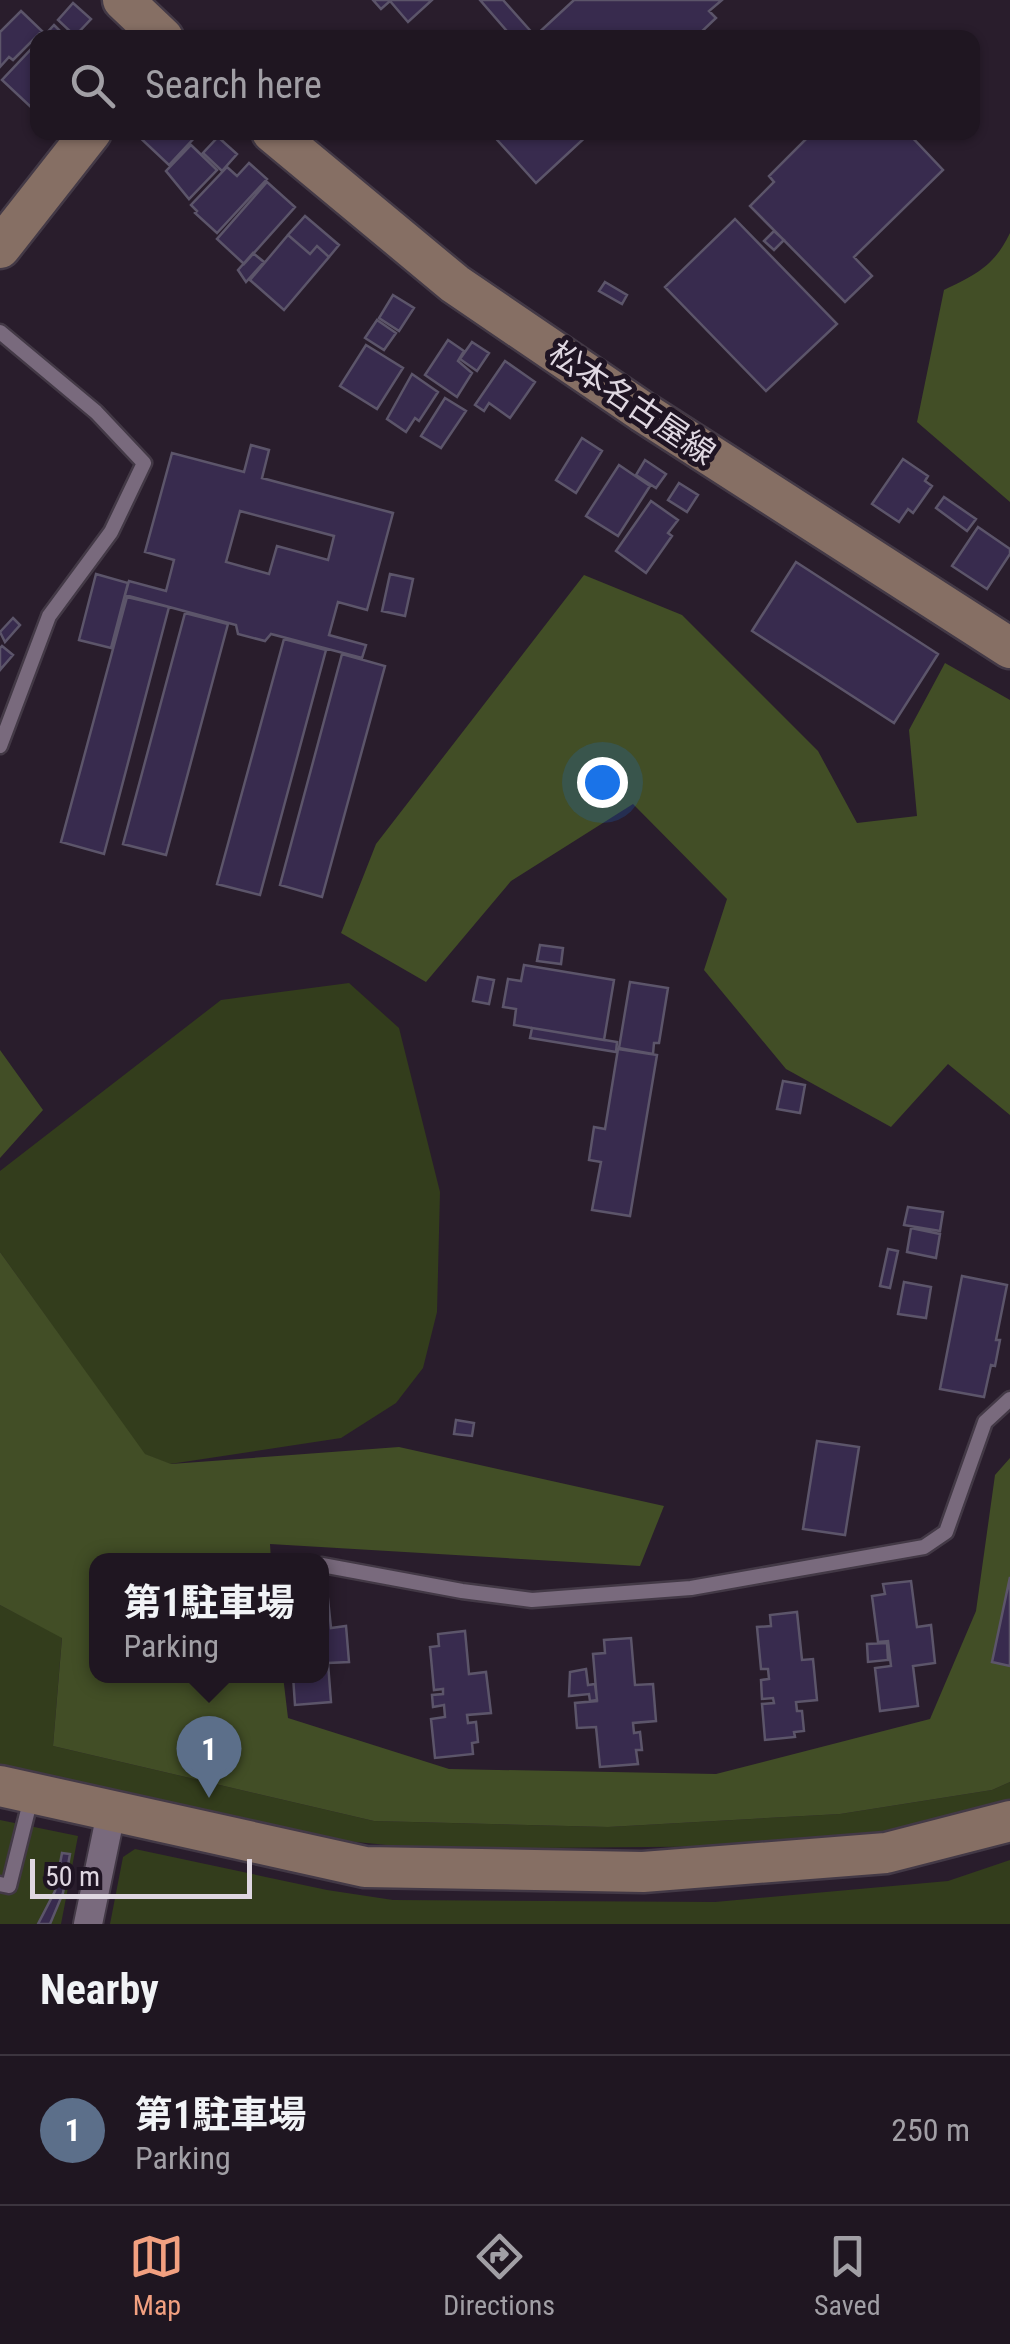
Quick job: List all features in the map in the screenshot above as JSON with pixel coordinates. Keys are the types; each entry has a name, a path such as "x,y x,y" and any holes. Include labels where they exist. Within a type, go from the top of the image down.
{"street":[{"path":"124,0 155,30"},
{"path":"0,248 85,140"},
{"name":"松本名古屋線","path":"282,140 456,284 643,412 1010,648"},
{"path":"16,1789 366,1867 643,1872 886,1853 1010,1821"},
{"path":"88,1924 112,1808"}],"lane":[{"path":"0,332 96,412 144,463 111,532 49,616 0,746"},
{"path":"329,1566 532,1600 691,1588 924,1547 946,1532 985,1422 1010,1398"},
{"path":"0,1884 9,1886 16,1789"}],"green space":[{"path":"1010,233 1010,502 917,422 944,290 983,268 998,254"},
{"path":"584,575 682,615 818,751 857,823 917,816 909,730 945,663 1010,700 1010,1115 948,1064 891,1127 786,1069 704,970 727,899 633,804 511,881 426,982 341,933 376,844"},
{"path":"349,983 399,1028 440,1192 437,1312 423,1368 396,1403 341,1438 170,1464 144,1454 0,1252 0,1171 221,1000"},
{"path":"0,1050 43,1110 0,1158"},
{"path":"0,1252 145,1454 171,1464 399,1447 664,1506 640,1566 270,1544 271,1553 89,1553 89,1683 284,1683 288,1718 449,1769 716,1774 930,1719 976,1611 995,1475 1010,1458 1010,1782 992,1790 840,1814 608,1827 374,1821 53,1746 62,1638 0,1605"},
{"path":"0,1605 62,1637 53,1746 374,1821 608,1827 840,1814 992,1790 1010,1782 1010,1805 872,1839 761,1846 427,1849 346,1841 251,1824 0,1766"},
{"path":"0,1820 78,1836 61,1924 0,1924"},
{"path":"135,1849 393,1900 715,1902 948,1881 1010,1860 1010,1924 110,1924 123,1857"}],"building":[{"path":"373,0 432,0 408,22 390,1 381,9"},
{"path":"480,0 503,0 530,30 506,30"},
{"path":"574,0 722,0 709,11 716,18 703,30 542,30"},
{"path":"73,3 91,19 81,30 69,30 58,20"},
{"path":"21,11 41,30 30,30 30,43 0,67 0,32"},
{"path":"30,50 30,106 2,80"},
{"path":"142,140 192,140 169,165"},
{"path":"215,140 221,140 237,154 222,171 203,153"},
{"path":"497,140 582,140 536,183"},
{"path":"805,140 915,140 943,170 854,257 872,276 845,302 750,206 774,182 769,176"},
{"path":"191,145 217,170 189,199 166,171"},
{"path":"249,163 267,179 217,233 191,205 227,167 237,176"},
{"path":"267,182 295,207 244,264 217,239"},
{"path":"305,216 339,245 329,257 317,246 310,254 288,235"},
{"path":"735,219 837,324 766,391 665,287"},
{"path":"774,231 784,240 774,250 764,241"},
{"path":"288,235 310,254 317,246 329,257 284,310 250,280"},
{"path":"253,253 264,262 246,282 238,270"},
{"path":"605,282 627,295 622,304 599,291"},
{"path":"393,295 414,308 399,331 379,318"},
{"path":"377,320 396,333 384,350 365,338"},
{"path":"448,340 464,351 458,361 472,373 457,397 425,375"},
{"path":"472,342 489,353 477,371 460,359"},
{"path":"366,345 403,368 377,409 340,386"},
{"path":"505,361 535,382 510,418 489,403 484,411 475,405"},
{"path":"412,374 438,392 419,421 415,418 406,432 387,419"},
{"path":"445,398 466,411 441,448 421,436"},
{"path":"582,438 602,451 576,493 556,480"},
{"path":"251,445 269,450 262,478 393,513 367,610 338,602 329,635 366,645 362,658 271,634 265,641 238,634 236,625 125,595 129,581 166,591 174,560 145,552 172,453 244,472","holes":["240,511 334,536 328,560 277,546 269,574 226,562"]},
{"path":"903,459 928,476 925,481 932,486 913,513 908,509 899,522 872,504"},
{"path":"645,460 666,474 656,488 636,475"},
{"path":"619,465 650,486 618,536 586,516"},
{"path":"679,483 698,495 687,512 668,500"},
{"path":"944,497 976,519 967,531 936,508"},
{"path":"651,501 678,520 668,533 672,536 646,573 616,551"},
{"path":"978,527 1010,549 987,589 952,566"},
{"path":"796,562 938,654 894,723 752,631"},
{"path":"96,574 128,583 111,648 79,640"},
{"path":"390,574 413,579 405,616 382,611"},
{"path":"127,597 169,607 104,854 61,842"},
{"path":"185,613 228,624 166,855 123,844"},
{"path":"13,618 20,625 5,642 0,632"},
{"path":"284,639 326,650 260,895 217,884"},
{"path":"0,648 13,655 0,670"},
{"path":"342,654 385,666 322,897 280,885"},
{"path":"540,945 563,948 561,964 537,961"},
{"path":"524,965 614,980 604,1040 514,1025 516,1009 503,1007 508,979 521,981"},
{"path":"478,977 494,980 489,1004 473,1001"},
{"path":"630,982 668,988 659,1043 654,1043 653,1054 619,1048"},
{"path":"532,1028 617,1042 616,1052 530,1038"},
{"path":"618,1049 657,1055 630,1216 592,1210 601,1162 589,1160 594,1127 605,1129"},
{"path":"783,1081 805,1085 800,1113 777,1109"},
{"path":"908,1207 943,1212 940,1231 904,1225"},
{"path":"911,1228 940,1234 936,1258 907,1252"},
{"path":"888,1249 898,1251 890,1288 880,1286"},
{"path":"962,1276 1007,1285 995,1366 991,1365 984,1397 940,1389"},
{"path":"904,1282 931,1287 926,1318 898,1314"},
{"path":"456,1420 474,1423 472,1436 454,1434"},
{"path":"817,1441 859,1447 845,1535 803,1529"},
{"path":"1010,1577 1010,1666 992,1662"},
{"path":"911,1581 917,1627 931,1625 935,1663 913,1666 918,1706 880,1711 875,1668 891,1666 888,1641 878,1642 872,1596 885,1594 883,1584"},
{"path":"329,1609 331,1628 346,1626 349,1662 329,1663"},
{"path":"797,1612 802,1660 813,1659 817,1700 796,1702 797,1711 802,1711 804,1731 794,1732 795,1737 765,1740 762,1704 774,1703 773,1698 762,1699 761,1680 769,1679 768,1669 761,1669 757,1627 771,1626 770,1615"},
{"path":"465,1631 469,1674 486,1672 491,1713 467,1715 468,1723 476,1722 478,1742 472,1743 473,1754 435,1758 431,1719 445,1717 444,1705 433,1707 432,1695 443,1694 443,1689 434,1690 430,1647 439,1646 438,1634"},
{"path":"631,1638 635,1685 653,1684 656,1721 633,1723 634,1733 640,1732 642,1750 636,1750 638,1764 600,1767 596,1727 577,1728 575,1703 597,1701 593,1654 605,1653 604,1640"},
{"path":"887,1643 888,1660 868,1662 867,1644"},
{"path":"586,1669 588,1685 595,1684 597,1700 590,1701 589,1694 569,1696 570,1672"},
{"path":"329,1676 331,1702 295,1705 293,1683 329,1683"},
{"path":"62,1853 70,1854 63,1893 50,1924 38,1924 55,1891"}],"place":[{"name":"第1駐車場","path":"209,1798"}]}
